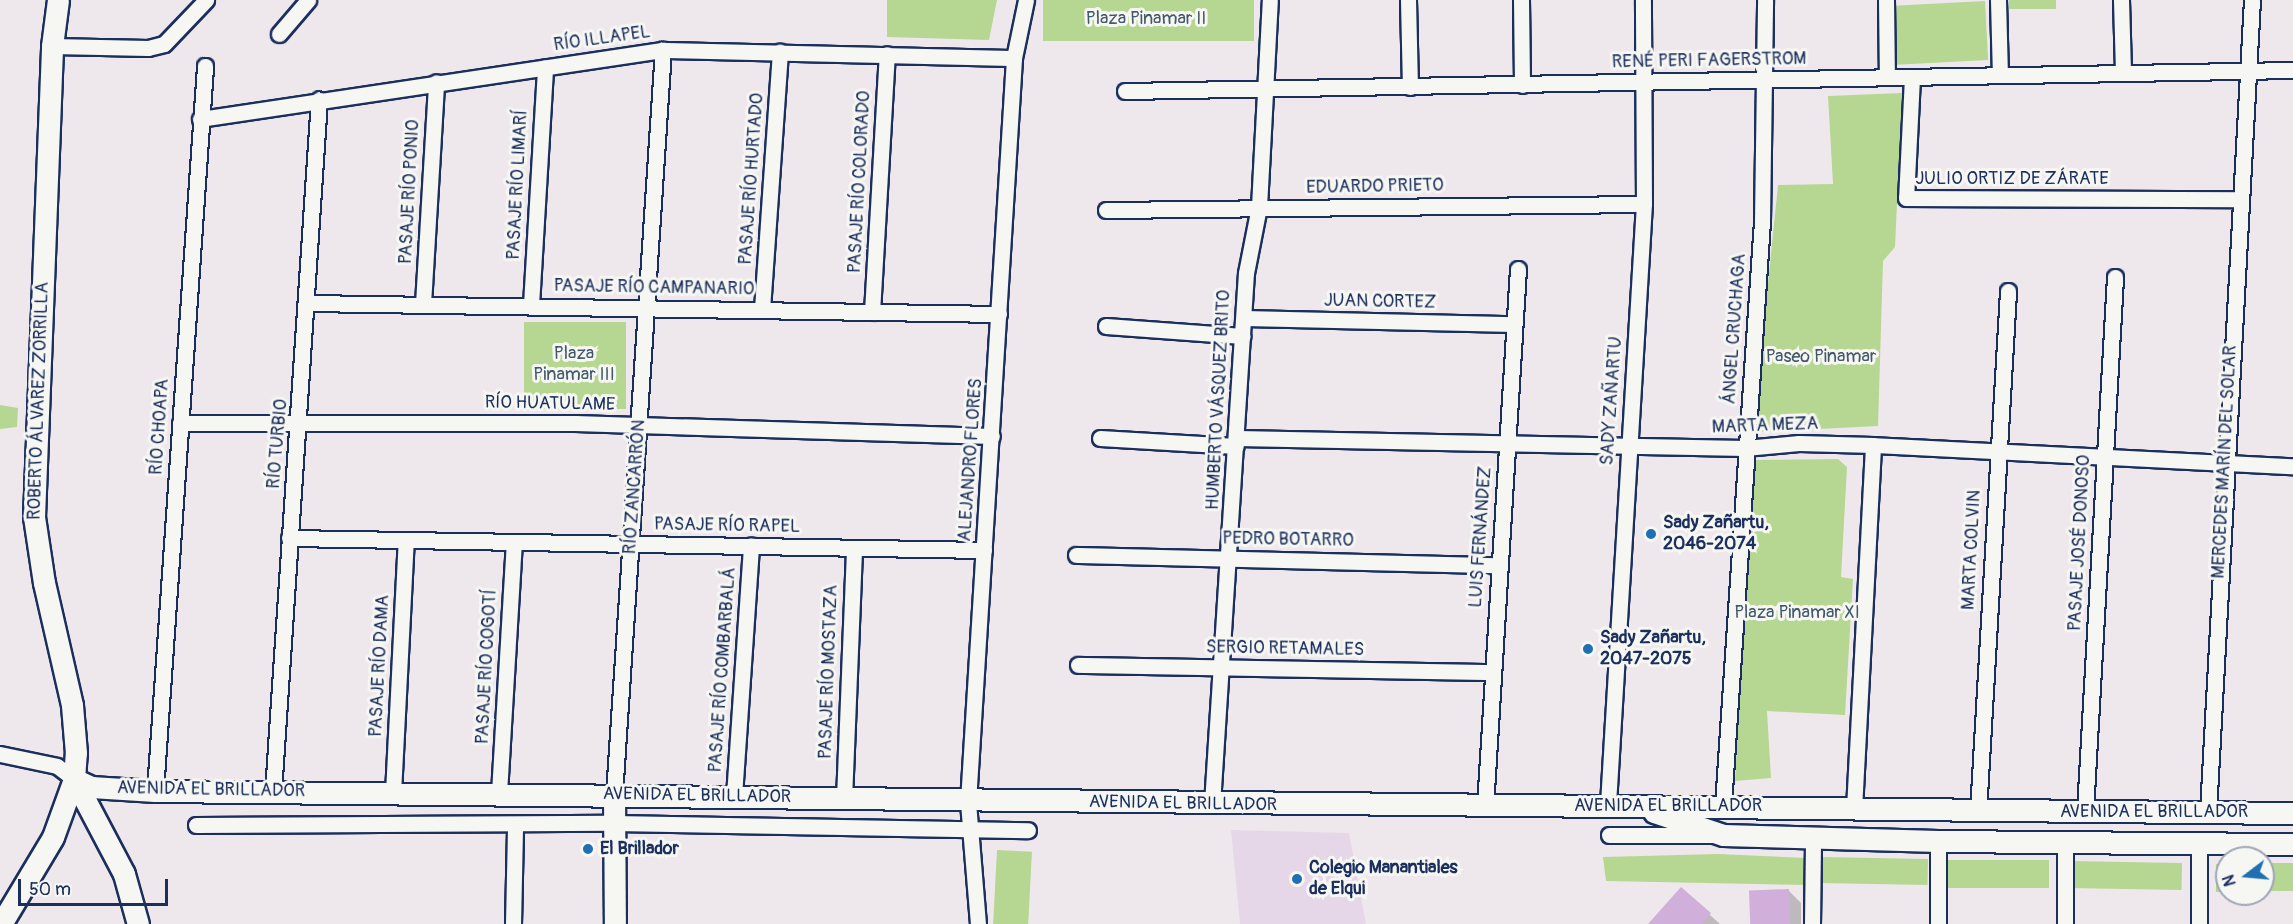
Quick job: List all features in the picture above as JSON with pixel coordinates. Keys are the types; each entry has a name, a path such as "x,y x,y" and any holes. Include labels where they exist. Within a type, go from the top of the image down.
{"street":[{"name":"ROBERTO ÁLVAREZ ZORRILLA","path":"1,924 43,858 74,778 72,705 44,583 34,517 52,46 58,0"},
{"path":"52,46 148,48 164,44 206,0"},
{"path":"279,34 308,0"},
{"name":"ALEJANDRO FLORES","path":"978,924 972,828 968,802 1014,58 1026,0"},
{"name":"HUMBERTO VÁSQUEZ BRITO","path":"1212,804 1237,442 1246,273 1259,207 1270,0"},
{"path":"1408,0 1410,87"},
{"path":"1521,0 1522,85"},
{"name":"SADY ZAÑARTU","path":"1608,804 1644,204 1643,0"},
{"name":"ÁNGEL CRUCHAGA","path":"1723,805 1745,448 1762,221 1766,80 1765,0"},
{"path":"1886,0 1887,77"},
{"path":"1998,0 2000,75"},
{"path":"2121,0 2123,72"},
{"name":"MERCEDES MARÍN DEL SOLAR","path":"2199,924 2199,843 2208,812 2239,199 2250,70 2252,0"},
{"name":"RÍO ILLAPEL","path":"200,119 319,99 663,50 1014,58"},
{"name":"RÍO ZANCARRÓN","path":"615,924 614,795 663,50"},
{"name":"PASAJE RÍO HURTADO","path":"762,309 780,52"},
{"name":"PASAJE RÍO COLORADO","path":"872,312 887,54"},
{"name":"RÍO CHOAPA","path":"155,791 205,66"},
{"name":"PASAJE RÍO LIMARÍ","path":"531,305 545,67"},
{"name":"RENÉ PERI FAGERSTROM","path":"1125,91 2293,70"},
{"name":"JULIO ORTIZ DE ZÁRATE","path":"1912,77 1906,198 2239,199"},
{"name":"PASAJE RÍO PONIO","path":"423,304 436,82"},
{"name":"RÍO TURBIO","path":"273,792 289,538 308,303 319,99"},
{"name":"EDUARDO PRIETO","path":"1106,210 1644,204"},
{"name":"LUIS FERNÁNDEZ","path":"1485,807 1491,672 1518,269"},
{"name":"PASAJE JOSÉ DONOSO","path":"2085,811 2115,277"},
{"name":"MARTA COLVIN","path":"1978,812 1996,453 2008,291"},
{"name":"PASAJE RÍO CAMPANARIO","path":"308,303 999,314"},
{"name":"JUAN CORTEZ","path":"1244,318 1514,324"},
{"path":"1106,326 1243,336"},
{"name":"RÍO HUATULAME","path":"180,423 300,421 639,425 992,436"},
{"name":"MARTA MEZA","path":"1100,438 1237,442 1745,448 1799,443 1996,453 2104,455 2293,466"},
{"path":"1854,809 1873,445"},
{"name":"PASAJE RÍO RAPEL","path":"289,538 984,550"},
{"name":"PASAJE RÍO DAMA","path":"393,793 406,540"},
{"name":"PASAJE RÍO COGOTÍ","path":"499,793 514,542"},
{"name":"PASAJE RÍO COMBARBALÁ","path":"734,796 751,546"},
{"name":"PASAJE RÍO MOSTAZA","path":"844,798 854,548"},
{"name":"PEDRO BOTARRO","path":"1076,555 1498,565"},
{"name":"SERGIO RETAMALES","path":"1078,665 1491,672"},
{"path":"0,754 57,766 74,778 124,873 138,924"},
{"name":"AVENIDA EL BRILLADOR","path":"74,778 91,787 155,791 734,796 968,802 1485,807 1631,804 1978,812 2293,813"},
{"path":"1631,804 1723,835"},
{"name":"AVENIDA EL BRILLADOR","path":"196,825 614,824 1028,830"},
{"path":"513,924 515,825"},
{"name":"AVENIDA EL BRILLADOR","path":"1609,836 1723,835 1938,841 2293,844"},
{"path":"1812,924 1813,838"},
{"path":"1938,841 1938,924"},
{"path":"2065,841 2065,924"}],"shaded area":[{"name":"Colegio Manantiales de Elqui","path":"1231,830 1349,833 1366,924 1240,924"}],"green space":[{"path":"887,0 997,0 989,40 887,37"},
{"name":"Plaza Pinamar II","path":"1043,0 1254,0 1254,41 1043,41"},
{"path":"2009,0 2056,0 2056,9 2009,9"},
{"path":"1985,1 1988,60 1896,65 1893,6"},
{"name":"Paseo Pinamar","path":"1902,93 1895,247 1883,261 1878,426 1758,432 1762,342 1778,185 1833,184 1828,96"},
{"name":"Plaza Pinamar III","path":"524,322 626,322 626,409 524,409"},
{"path":"0,405 18,408 17,427 0,429"},
{"name":"Plaza Pinamar XI","path":"1838,459 1847,467 1841,577 1853,579 1845,715 1767,711 1771,778 1735,781 1752,460"},
{"path":"997,850 1032,852 1028,924 993,924"},
{"path":"1718,854 1806,858 1806,885 1606,881 1603,857"},
{"path":"1820,857 1928,859 1928,885 1820,883"},
{"path":"1948,860 2049,860 2049,888 1948,888"},
{"path":"2069,861 2182,863 2182,890 2069,888"},
{"path":"2275,863 2293,863 2293,891 2275,891"}],"building":[{"path":"1681,887 1711,913 1702,924 1648,924"},
{"path":"1789,889 1790,924 1750,924 1749,890"}],"place":[{"name":"Sady Zañartu, 2046-2074","path":"1651,534"},
{"name":"Sady Zañartu, 2047-2075","path":"1588,649"},
{"name":"El Brillador","path":"588,849"},
{"name":"Colegio Manantiales de Elqui","path":"1297,879"}]}
